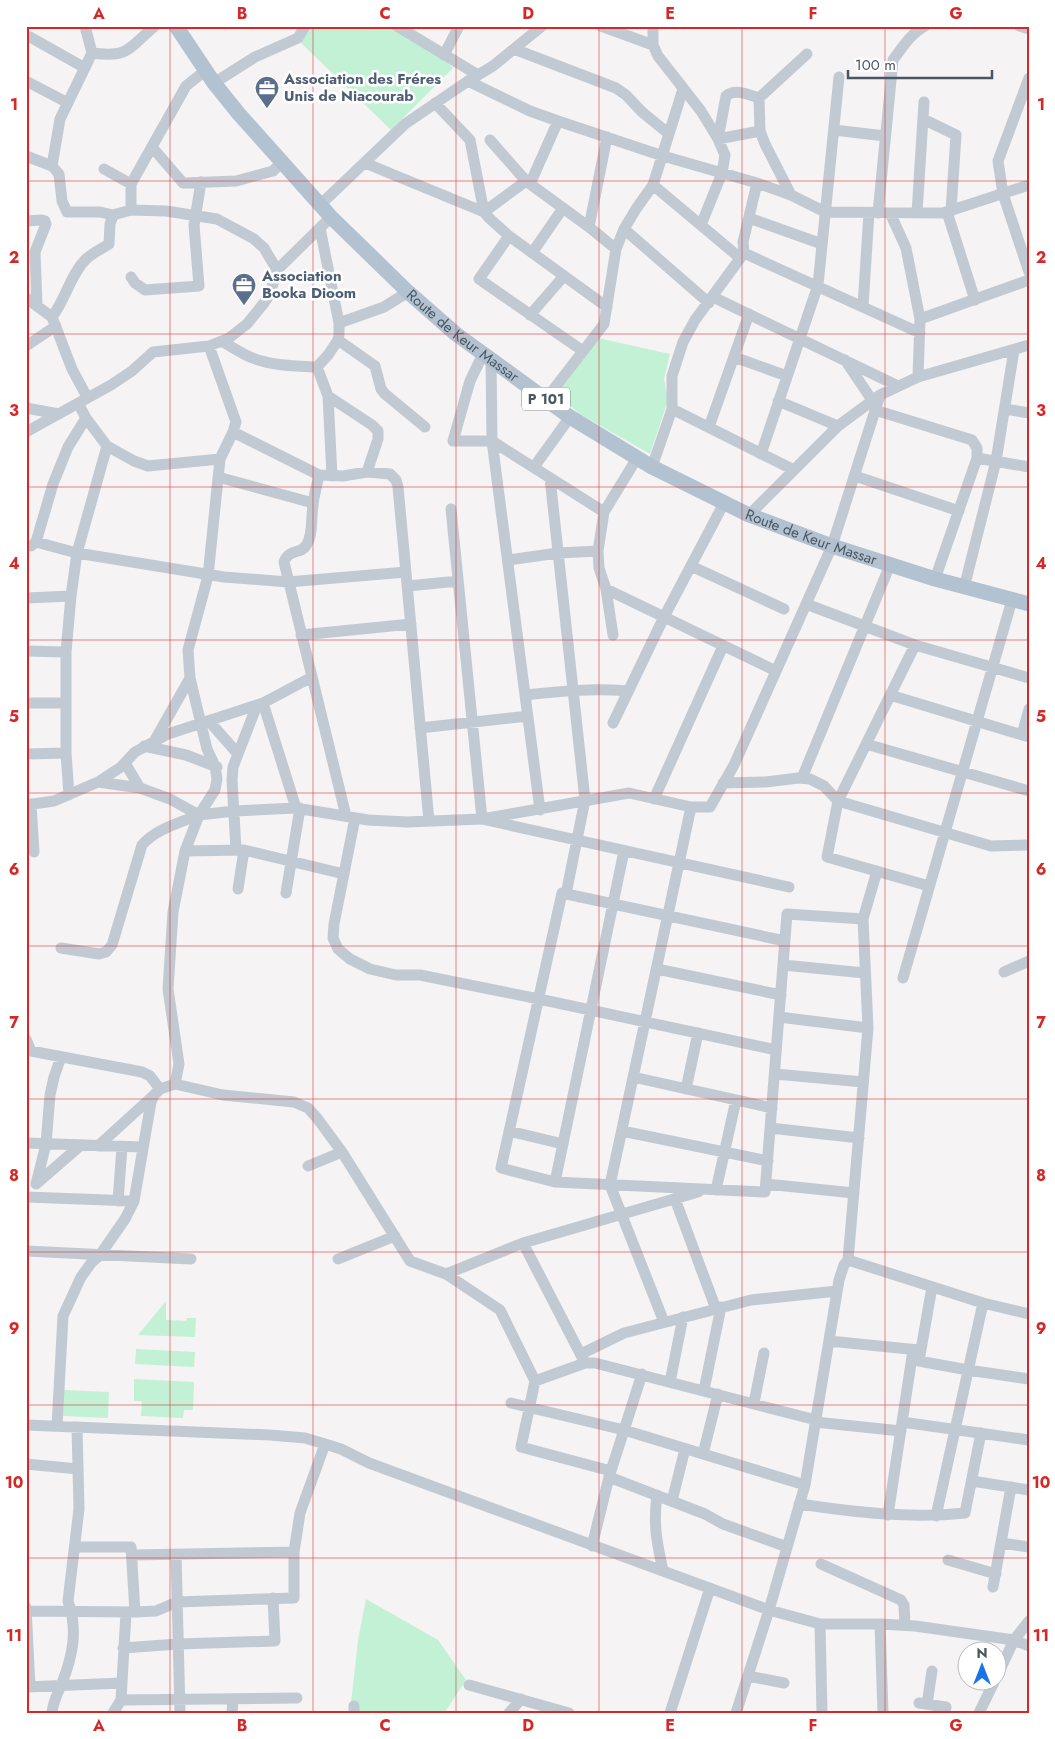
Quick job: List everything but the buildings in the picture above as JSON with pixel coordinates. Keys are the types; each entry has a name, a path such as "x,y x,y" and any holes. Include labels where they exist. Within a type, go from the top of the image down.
{"main road":[{"name":"Route de Keur Massar","path":"176,26 214,83 239,114 331,217 408,292 456,334 570,418 652,467 749,515 890,565 964,588 1029,604"}],"street":[{"path":"52,166 60,119 92,53 85,26"},
{"path":"92,53 123,54 155,26"},
{"path":"214,83 255,56 298,38 306,26"},
{"path":"396,26 444,55 473,78 530,111 663,156 758,183 791,195 825,212 917,213 949,211 1029,185"},
{"path":"444,55 459,26"},
{"path":"320,205 405,124 493,66 542,26"},
{"path":"601,26 653,45"},
{"path":"653,26 653,45 658,56 701,111 718,139 725,155 722,173 701,225"},
{"path":"862,306 873,212 885,136 893,60 903,45 919,29 925,26"},
{"path":"1019,26 1029,29"},
{"path":"30,37 85,68"},
{"path":"514,49 616,88 626,94 642,112 669,134"},
{"path":"791,195 760,131 760,98 807,54"},
{"path":"131,210 131,184 186,86 206,70"},
{"path":"761,454 818,285 839,77"},
{"path":"1029,78 998,162 1003,194 1023,236 1029,272"},
{"path":"26,81 68,103"},
{"path":"546,400 604,324 616,249 624,229 653,185 683,89"},
{"path":"718,139 726,96 737,92 760,98"},
{"path":"917,213 924,102"},
{"path":"435,103 470,140 484,212"},
{"path":"923,119 956,135 949,211 975,300"},
{"path":"484,212 528,182 558,121"},
{"path":"834,130 885,136"},
{"path":"718,139 760,131"},
{"path":"589,227 607,137"},
{"path":"490,140 528,182 616,249"},
{"path":"152,146 183,183 236,181 273,171 282,162"},
{"path":"26,156 52,166 59,174 62,201 67,212 100,212 113,215 131,210 166,211 217,219 254,239 264,248 277,270"},
{"path":"365,163 484,212 509,236 607,307"},
{"path":"104,169 131,184"},
{"path":"131,277 135,283 145,290 199,286 194,237 195,215 201,182"},
{"path":"652,467 672,409 672,376 676,360 695,320 742,255 743,242 758,183"},
{"path":"653,185 701,225 742,255 818,285 920,333"},
{"path":"532,253 563,208"},
{"path":"890,213 906,248 920,320 918,377"},
{"path":"26,346 54,322 86,260 109,244 110,224 113,215"},
{"path":"26,432 111,385 132,371 153,352 209,346 223,342 247,324 264,303 272,288 277,270 331,217"},
{"path":"749,218 822,244"},
{"path":"26,221 42,220 46,224 35,252 37,306"},
{"path":"223,342 250,357 265,362 291,366 317,366 328,355 338,340 339,323 320,228"},
{"path":"624,229 711,300 749,314 898,386"},
{"path":"509,236 479,279 583,351"},
{"path":"530,314 564,276"},
{"path":"920,320 1029,280"},
{"path":"339,323 384,307 408,292"},
{"path":"26,298 54,322 72,369 86,418 107,446 124,457 148,466 220,459"},
{"path":"709,427 749,314"},
{"path":"338,340 374,366 385,394 425,427"},
{"path":"749,515 838,426 898,386 918,377 1029,345"},
{"path":"175,1084 180,1064 168,989 173,912 185,851 199,816 215,790 217,779 215,766 207,749 206,722 190,678 188,650 208,576 220,459 233,432 235,419 209,346"},
{"path":"964,588 996,461 1014,350"},
{"path":"734,356 787,376"},
{"path":"487,357 492,441 540,810"},
{"path":"487,357 470,380 453,441 492,441 604,512"},
{"path":"845,360 876,402 972,440 977,448 977,458 936,579"},
{"path":"317,366 328,396 332,476"},
{"path":"328,396 378,431 378,439 367,472"},
{"path":"778,401 838,426"},
{"path":"61,948 99,954 106,952 112,945 142,845 148,838 158,832 199,816 234,810 298,808 351,817 408,822 482,819 629,793 691,807 710,807 734,765 832,546 855,476 876,402"},
{"path":"26,408 59,414"},
{"path":"1005,408 1029,413"},
{"path":"672,409 794,470"},
{"path":"86,418 68,447 31,544 77,554 208,576 288,582 406,572"},
{"path":"534,467 570,418"},
{"path":"233,432 319,475 349,475 367,472 390,474 396,480 408,586 429,821"},
{"path":"69,795 66,753 66,652 71,596 77,554 107,446"},
{"path":"613,635 606,589 599,568 598,551 604,512 637,458"},
{"path":"977,458 1029,467"},
{"path":"319,475 307,546 303,550 291,553 284,562 312,677 351,817 344,874 334,924 333,938 338,949 350,959 378,971 420,975 776,1050"},
{"path":"855,476 959,511"},
{"path":"218,477 313,503"},
{"path":"550,478 585,800 566,894"},
{"path":"613,723 664,617 724,503"},
{"path":"451,509 482,819"},
{"path":"508,560 558,552 598,551"},
{"path":"802,778 890,565"},
{"path":"691,566 784,609"},
{"path":"408,586 458,581"},
{"path":"606,589 776,671"},
{"path":"26,598 71,596"},
{"path":"903,978 1012,600"},
{"path":"806,604 915,645 1029,678"},
{"path":"301,635 411,624"},
{"path":"915,645 838,800 827,857 929,886"},
{"path":"654,799 723,646"},
{"path":"26,652 66,652"},
{"path":"34,852 28,805 54,800 98,782 114,772 135,752 155,740 260,704 312,677"},
{"path":"155,740 190,678"},
{"path":"525,695 573,689 628,691"},
{"path":"890,695 1026,736 1029,709"},
{"path":"26,703 66,703"},
{"path":"238,889 240,849 234,810 233,767 260,704"},
{"path":"260,704 298,808 286,893"},
{"path":"420,728 528,716"},
{"path":"206,722 238,754"},
{"path":"866,744 1029,791"},
{"path":"144,746 186,755 215,766 232,780"},
{"path":"26,754 66,753"},
{"path":"124,763 140,788"},
{"path":"723,783 810,779 824,786 838,800 991,846 1029,845"},
{"path":"98,782 140,788 170,799 199,816"},
{"path":"664,1322 610,1184 691,807"},
{"path":"482,819 788,887"},
{"path":"185,851 240,849 344,874"},
{"path":"555,1182 624,851"},
{"path":"736,1713 769,1610 805,1485 837,1291 844,1265 848,1260 868,1028 863,919 877,871"},
{"path":"785,941 562,893 501,1168 555,1182 765,1192 775,1074 776,1050 781,995 783,965 785,941 787,914 863,919"},
{"path":"1004,972 1029,961"},
{"path":"783,965 865,974"},
{"path":"656,969 781,995"},
{"path":"779,1017 868,1028"},
{"path":"686,1089 698,1033"},
{"path":"26,1039 29,1052 142,1072 150,1076 157,1092"},
{"path":"36,1184 46,1144 50,1095 61,1057"},
{"path":"775,1074 863,1082"},
{"path":"633,1078 772,1108"},
{"path":"98,1146 157,1092 175,1084 223,1095 294,1102 308,1108 342,1152 410,1261 446,1274 500,1310 535,1381 521,1447 610,1474 705,1514 723,1524 786,1547"},
{"path":"57,1426 63,1316 81,1277 100,1255 125,1219 134,1201 151,1102 157,1092"},
{"path":"711,1190 724,1152 736,1100"},
{"path":"770,1128 858,1138"},
{"path":"509,1131 563,1144"},
{"path":"622,1131 768,1161"},
{"path":"26,1143 143,1147"},
{"path":"26,1196 36,1184 81,1145"},
{"path":"118,1201 122,1146"},
{"path":"308,1166 342,1152"},
{"path":"766,1184 854,1194"},
{"path":"446,1274 523,1243 675,1198 711,1190"},
{"path":"26,1196 134,1201"},
{"path":"675,1198 719,1308 704,1390"},
{"path":"338,1259 395,1236"},
{"path":"523,1243 583,1358 816,1421 955,1430 1029,1440"},
{"path":"26,1251 191,1259"},
{"path":"848,1260 982,1303 1029,1314"},
{"path":"888,1515 902,1426 932,1287"},
{"path":"535,1381 583,1358 624,1333 751,1300 837,1291"},
{"path":"936,1516 982,1303"},
{"path":"670,1382 683,1317"},
{"path":"829,1341 917,1350"},
{"path":"917,1350 919,1361 1029,1378"},
{"path":"754,1403 764,1354"},
{"path":"592,1546 610,1474 642,1374"},
{"path":"703,1454 718,1394"},
{"path":"511,1403 624,1430 805,1485"},
{"path":"26,1425 305,1438 341,1449 369,1463 769,1610 820,1624 905,1625 1014,1640 1029,1646"},
{"path":"52,1713 53,1703 71,1660 74,1635 68,1601 79,1509 77,1427"},
{"path":"799,1504 888,1515 936,1516 965,1513 981,1433"},
{"path":"27,1611 71,1610 130,1613 156,1611 177,1602 294,1598 294,1552 300,1512 325,1444"},
{"path":"672,1501 684,1449"},
{"path":"26,1464 78,1470"},
{"path":"972,1481 1029,1490"},
{"path":"993,1587 1011,1487"},
{"path":"657,1495 654,1514 655,1535 663,1571"},
{"path":"1001,1543 1029,1547"},
{"path":"75,1547 132,1547 130,1613 123,1648 121,1700 113,1713"},
{"path":"132,1554 294,1552"},
{"path":"176,1554 180,1713"},
{"path":"948,1560 996,1574"},
{"path":"821,1564 901,1600 904,1604 905,1625"},
{"path":"670,1713 710,1588"},
{"path":"123,1648 276,1641 273,1598"},
{"path":"26,1607 28,1687 122,1683"},
{"path":"1008,1653 1014,1640 1029,1621"},
{"path":"820,1624 822,1713"},
{"path":"880,1624 883,1713"},
{"path":"932,1671 923,1703 946,1707 945,1713"},
{"path":"748,1676 784,1683"},
{"path":"469,1685 521,1699 545,1710 569,1713"},
{"path":"979,1713 989,1692"},
{"path":"121,1700 297,1698"},
{"path":"232,1713 233,1699"},
{"path":"509,1713 521,1699"}],"green space":[{"path":"313,26 410,26 453,68 391,130 299,41"},
{"path":"598,338 670,354 664,379 668,400 650,454 580,414 556,393"},
{"path":"166,1301 166,1320 186,1321 187,1318 196,1318 195,1337 138,1335"},
{"path":"136,1349 195,1352 194,1367 135,1364"},
{"path":"134,1379 194,1382 193,1410 184,1410 183,1418 141,1416 142,1401 134,1401"},
{"path":"64,1390 109,1392 108,1418 63,1416"},
{"path":"366,1599 438,1640 466,1680 445,1712 357,1711 351,1703 358,1640"}],"place":[{"name":"Association des Fréres Unis de Niacourab","path":"267,109"},
{"name":"Association Booka Dioom","path":"244,306"}]}
